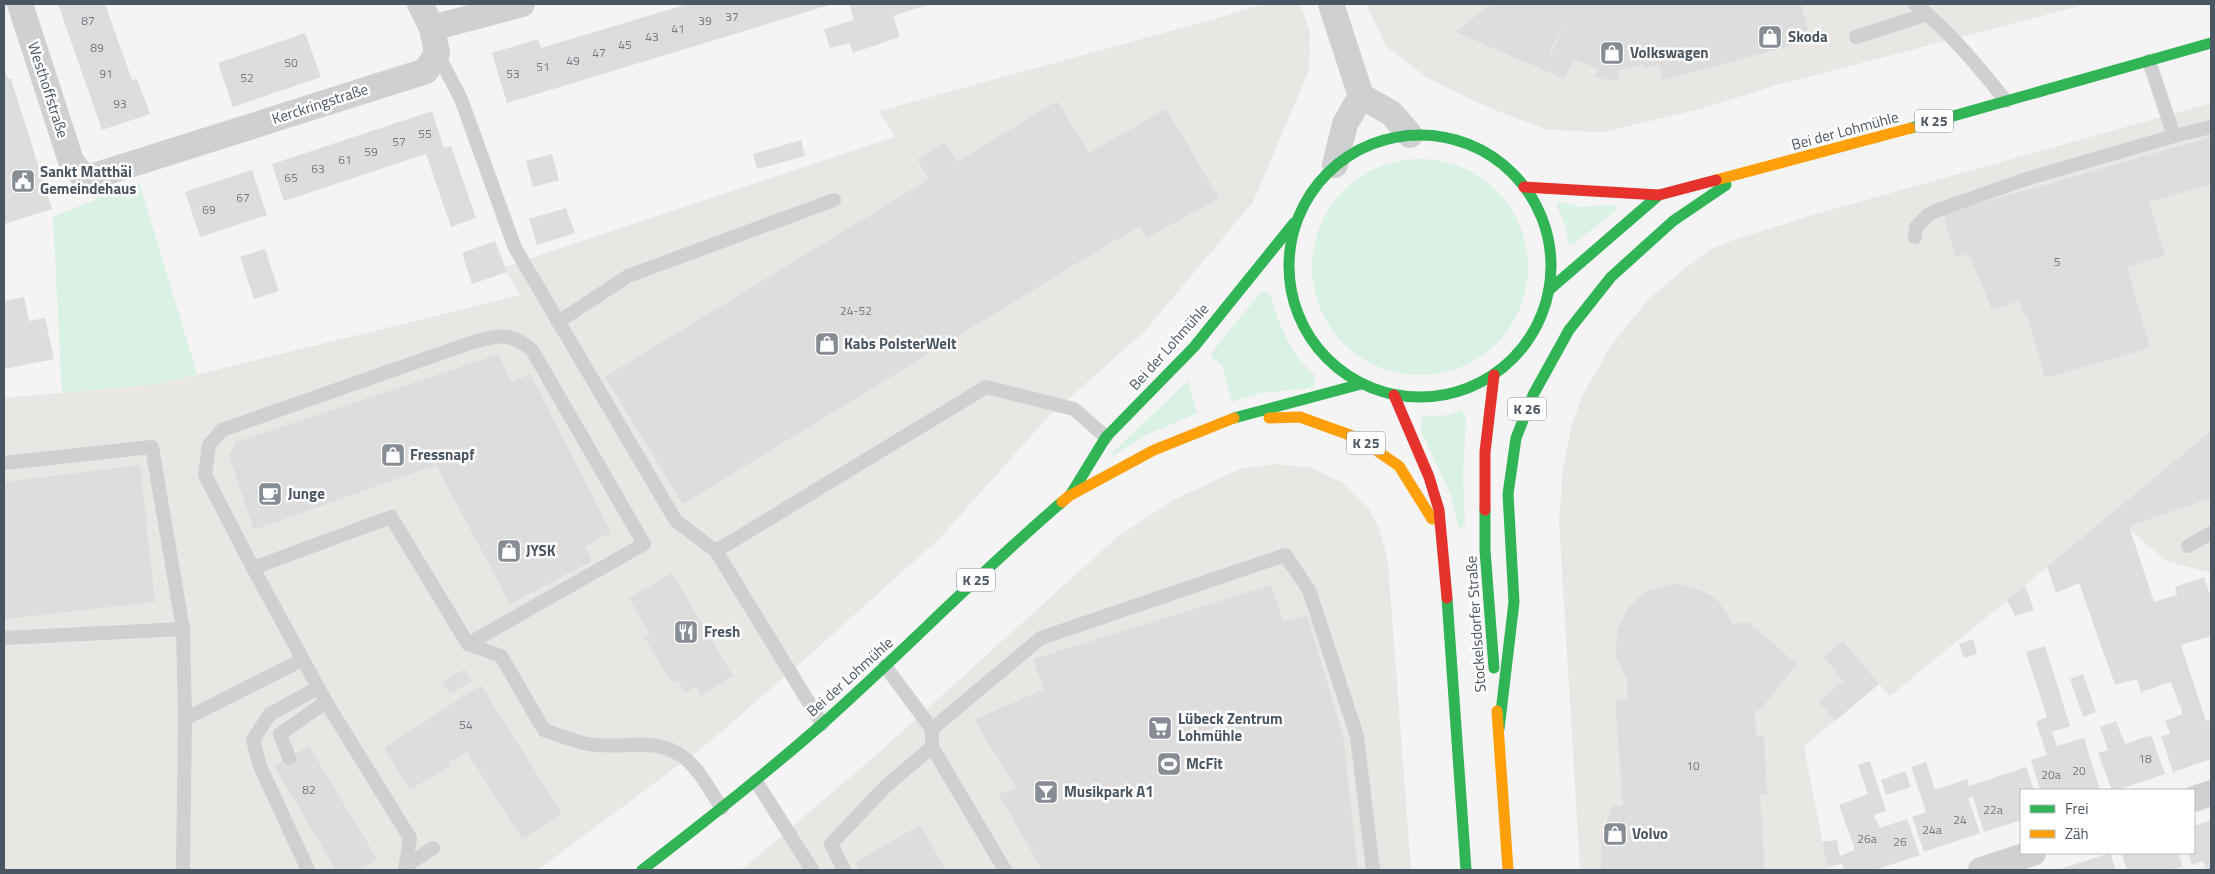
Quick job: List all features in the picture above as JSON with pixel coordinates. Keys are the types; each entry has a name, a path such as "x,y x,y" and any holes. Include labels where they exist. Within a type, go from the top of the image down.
{"main road":[{"name":"Bei der Lohmühle","path":"1524,187 1659,195 1742,174 2211,43"},
{"path":"1410,135 1442,137 1465,143 1495,159 1524,187 1536,205 1545,227 1550,250 1549,290 1539,322 1525,345 1494,375 1465,390 1438,396 1413,397 1377,391 1340,371 1322,354 1298,318 1288,274 1289,247 1296,220 1318,182 1335,165 1355,152 1376,142 1410,135"},
{"name":"K 26","path":"1499,729 1514,602 1508,494 1516,438 1533,395 1569,330 1611,278 1673,221 1742,174"},
{"name":"Bei der Lohmühle","path":"1549,290 1571,269 1659,195"},
{"name":"Bei der Lohmühle","path":"1069,496 1106,437 1194,347 1296,220"},
{"name":"Stockelsdorfer Straße","path":"1494,375 1485,452 1485,550 1508,870"},
{"name":"Bei der Lohmühle","path":"642,870 756,781 822,724 1012,545 1069,496 1154,450 1223,421 1361,384"},
{"name":"Stockelsdorfer Straße","path":"1394,395 1429,477 1439,510 1445,562 1466,870"},
{"name":"K 25","path":"1223,421 1300,417 1358,438 1400,466 1432,520 1445,562"}],"street":[{"name":"Westhoffstraße","path":"20,4 71,161 81,174"},
{"path":"420,4 434,41 522,4"},
{"path":"1331,4 1362,96 1391,113 1410,135"},
{"name":"Kerckringstraße","path":"81,174 94,176 426,71 434,41"},
{"path":"1335,165 1345,124 1362,96"},
{"path":"2195,799 2211,793"},
{"path":"1981,870 2030,854"}],"lane":[{"path":"1915,4 1972,58 2006,101"},
{"path":"1856,37 1927,14"},
{"path":"434,41 461,99 515,248 676,521 716,551 822,724"},
{"path":"2149,61 2174,136"},
{"path":"1915,237 1916,226 1929,214 1941,209 2026,179 2211,127"},
{"path":"558,322 628,276 834,200"},
{"path":"406,868 410,838 302,660 205,475 210,445 222,430 473,342 496,336 518,339 532,350 644,544 468,644"},
{"path":"716,551 986,387 1074,409 1106,437"},
{"path":"4,463 152,446 183,629 183,870"},
{"path":"253,568 391,516 468,644 501,656 544,730 590,745 645,744 662,747 682,756 694,768 722,808"},
{"path":"2188,546 2211,533"},
{"path":"932,729 1041,638 1285,555 1309,590 1357,736 1373,870"},
{"path":"4,638 183,629"},
{"path":"184,719 302,660"},
{"path":"885,666 932,729 932,747 1005,870"},
{"path":"308,870 260,766 253,740 270,714 318,688"},
{"path":"289,758 280,734 326,702"},
{"path":"844,870 831,844 886,786 932,747"},
{"path":"756,781 812,870"},
{"path":"406,868 433,848"}],"shaded area":[{"path":"1265,4 1300,4 1310,32 1309,70 1253,202 1146,330 1047,418 940,538 804,660 711,741 538,870 4,870 4,398 158,384 520,295 504,267 895,137 879,111"},
{"path":"1366,4 2088,4 1777,85 1700,109 1604,132 1548,130 1490,108 1427,78 1386,46"},
{"path":"2211,103 2211,573 2166,561 2130,530 2121,507 1890,696 1879,684 1804,746 1828,870 1580,870 1559,521 1563,469 1571,427 1583,394 1612,344 1649,299 1711,249 1733,240 1816,214"},
{"path":"1276,464 1309,467 1344,483 1368,507 1380,530 1388,562 1411,870 741,870 875,756 1117,537 1175,499 1240,469"}],"green space":[{"path":"1420,159 1441,161 1461,167 1480,177 1503,198 1520,226 1526,246 1528,267 1526,288 1520,308 1510,327 1489,350 1461,367 1441,373 1420,375 1399,373 1379,367 1360,357 1337,336 1320,308 1314,288 1312,267 1314,246 1320,226 1330,207 1351,184 1379,167 1399,161"},
{"path":"139,182 197,374 158,384 62,393 53,217"},
{"path":"1561,202 1581,207 1614,205 1617,209 1575,243 1568,245 1566,228 1556,204"},
{"path":"1267,292 1270,294 1277,316 1291,347 1305,366 1314,374 1315,381 1312,388 1261,393 1232,402 1222,366 1210,355 1260,293"},
{"path":"1188,381 1197,413 1146,435 1114,455 1112,453"},
{"path":"1462,410 1466,418 1463,475 1465,526 1459,528 1450,493 1421,431 1422,417 1450,415"}],"building":[{"path":"58,4 105,4 132,80 137,79 150,114 102,130"},
{"path":"688,4 833,4 507,103 492,53 538,39 541,48"},
{"path":"849,4 930,4 893,16 900,37 853,53 850,43 830,48 824,29 854,20"},
{"path":"1490,4 1801,4 1811,40 1663,80 1659,65 1644,69 1643,64 1618,70 1620,78 1613,81 1595,76 1599,69 1574,59 1564,79 1456,32","holes":["1570,15 1551,54 1549,53"]},
{"path":"305,33 321,77 233,107 218,63"},
{"name":"Sankt Matthäi Gemeindehaus","path":"4,69 8,79 11,79 52,209 4,224"},
{"path":"1057,101 1089,153 1166,109 1219,198 1147,238 1140,227 1107,245 683,504 605,377 929,179 917,159 945,143 957,162"},
{"path":"432,111 444,148 451,146 476,218 451,227 426,154 284,201 272,164"},
{"path":"2211,137 2211,184 2149,202 2165,256 2127,267 2150,348 2045,378 2027,314 2023,315 2019,301 1992,310 1969,254 1956,257 1943,214"},
{"path":"801,140 805,156 757,169 753,154"},
{"path":"552,154 559,180 533,187 526,161"},
{"path":"252,170 267,215 200,237 185,192"},
{"path":"566,208 575,233 537,245 529,219"},
{"path":"495,241 507,272 472,284 462,253"},
{"path":"265,249 279,291 254,299 240,257"},
{"path":"24,297 29,321 45,318 54,359 4,369 4,301"},
{"path":"499,354 511,382 530,374 611,532 585,547 592,561 510,604 436,465 254,530 229,456 236,442"},
{"path":"2211,431 2211,498 2129,526 2154,602 2177,595 2175,587 2204,577 2211,598 2211,636 2181,645 2206,721 2211,720 2211,759 2173,772 2161,736 2170,734 2165,721 2183,714 2171,682 2141,692 2137,679 2115,685 2079,583 2056,593 2047,567"},
{"path":"140,465 155,602 4,619 4,482"},
{"path":"672,573 733,676 701,695 696,686 685,693 678,680 672,683 644,637 650,634 629,598"},
{"path":"1672,584 1685,585 1709,594 1719,602 1733,624 1748,622 1797,664 1760,710 1755,711 1756,736 1764,736 1767,795 1760,795 1765,870 1601,870 1601,841 1606,824 1613,806 1623,805 1615,701 1627,698 1627,680 1616,657 1617,631 1628,608 1637,599 1648,591"},
{"name":"Lübeck Zentrum Lohmühle","path":"1271,585 1284,622 1307,615 1343,736 1358,870 1042,870 998,793 1017,789 974,720 1044,689 1033,659"},
{"path":"2025,586 2034,610 2015,616 2007,600"},
{"path":"1973,639 1977,654 1964,658 1959,644"},
{"path":"1843,641 1879,684 1835,721 1819,702 1843,681 1824,657"},
{"path":"2045,646 2070,726 2052,732 2057,746 2084,738 2100,789 2040,789 2031,760 2047,755 2036,722 2047,717 2026,652"},
{"path":"465,669 472,681 450,694 442,682"},
{"path":"2083,674 2096,712 2083,717 2070,679"},
{"path":"481,685 562,814 522,839 467,752 448,763 451,765 410,790 384,748"},
{"path":"2116,721 2125,744 2151,735 2165,774 2120,789 2112,789 2098,753 2108,750 2100,727"},
{"path":"309,746 377,859 359,870 336,870 274,766"},
{"path":"1870,761 1886,811 1874,815 1880,828 1907,819 1920,855 1875,870 1845,870 1842,864 1827,867 1822,842 1837,840 1840,856 1855,850 1839,805 1868,794 1858,765"},
{"path":"1926,762 1935,790 1967,779 1969,786 2026,767 2034,789 2020,789 2020,820 1984,832 1973,797 1968,798 1980,833 1924,852 1912,817 1926,812 1911,767"},
{"path":"1905,771 1911,787 1886,795 1881,780"},
{"path":"2211,820 2211,870 2206,870 2203,861 2192,865 2188,854 2195,854 2195,826"},
{"path":"920,825 946,870 860,870 856,862"},
{"path":"2110,854 2116,870 2057,870"},
{"path":"2121,854 2178,854 2183,866 2172,870 2127,870"}],"traffic: fast":[{"path":"1911,128 2211,43"},
{"path":"1420,135 1446,138 1470,145 1493,157 1513,173 1529,193 1541,216 1548,240 1551,266 1548,292 1541,316 1529,339 1513,359 1493,375 1470,387 1446,394 1420,397 1394,394 1370,387 1347,375 1327,359 1311,339 1299,316 1292,292 1289,266 1292,240 1299,216 1311,193 1327,173 1347,157 1370,145 1394,138 1420,135"},
{"path":"1499,729 1514,602 1508,494 1516,438 1533,395 1569,330 1611,277 1673,221 1726,185"},
{"path":"1549,290 1659,195"},
{"path":"1071,494 1106,437 1194,347 1294,223"},
{"path":"1234,418 1361,384"},
{"path":"642,870 733,799 821,725 1062,502"},
{"path":"1485,510 1485,550 1494,668"},
{"path":"1447,598 1466,870"}],"traffic: slow":[{"path":"1716,180 1911,128"},
{"path":"1269,418 1300,417 1358,438 1399,466 1432,519"},
{"path":"1062,502 1069,496 1154,450 1234,418"},
{"path":"1497,711 1508,870"}],"traffic: jam":[{"path":"1524,187 1659,195 1716,180"},
{"path":"1485,510 1485,452 1494,375"},
{"path":"1394,395 1429,477 1439,510 1447,598"}],"place":[{"name":"Skoda","path":"1770,37"},
{"name":"Volkswagen","path":"1612,53"},
{"name":"Sankt Matthäi Gemeindehaus","path":"23,181"},
{"name":"Kabs PolsterWelt","path":"827,344"},
{"name":"Fressnapf","path":"393,455"},
{"name":"Junge","path":"270,494"},
{"name":"JYSK","path":"509,551"},
{"name":"Fresh","path":"686,632"},
{"name":"Lübeck Zentrum Lohmühle","path":"1160,728"},
{"name":"McFit","path":"1169,764"},
{"name":"Musikpark A1","path":"1046,792"},
{"name":"Volvo","path":"1615,834"}]}
